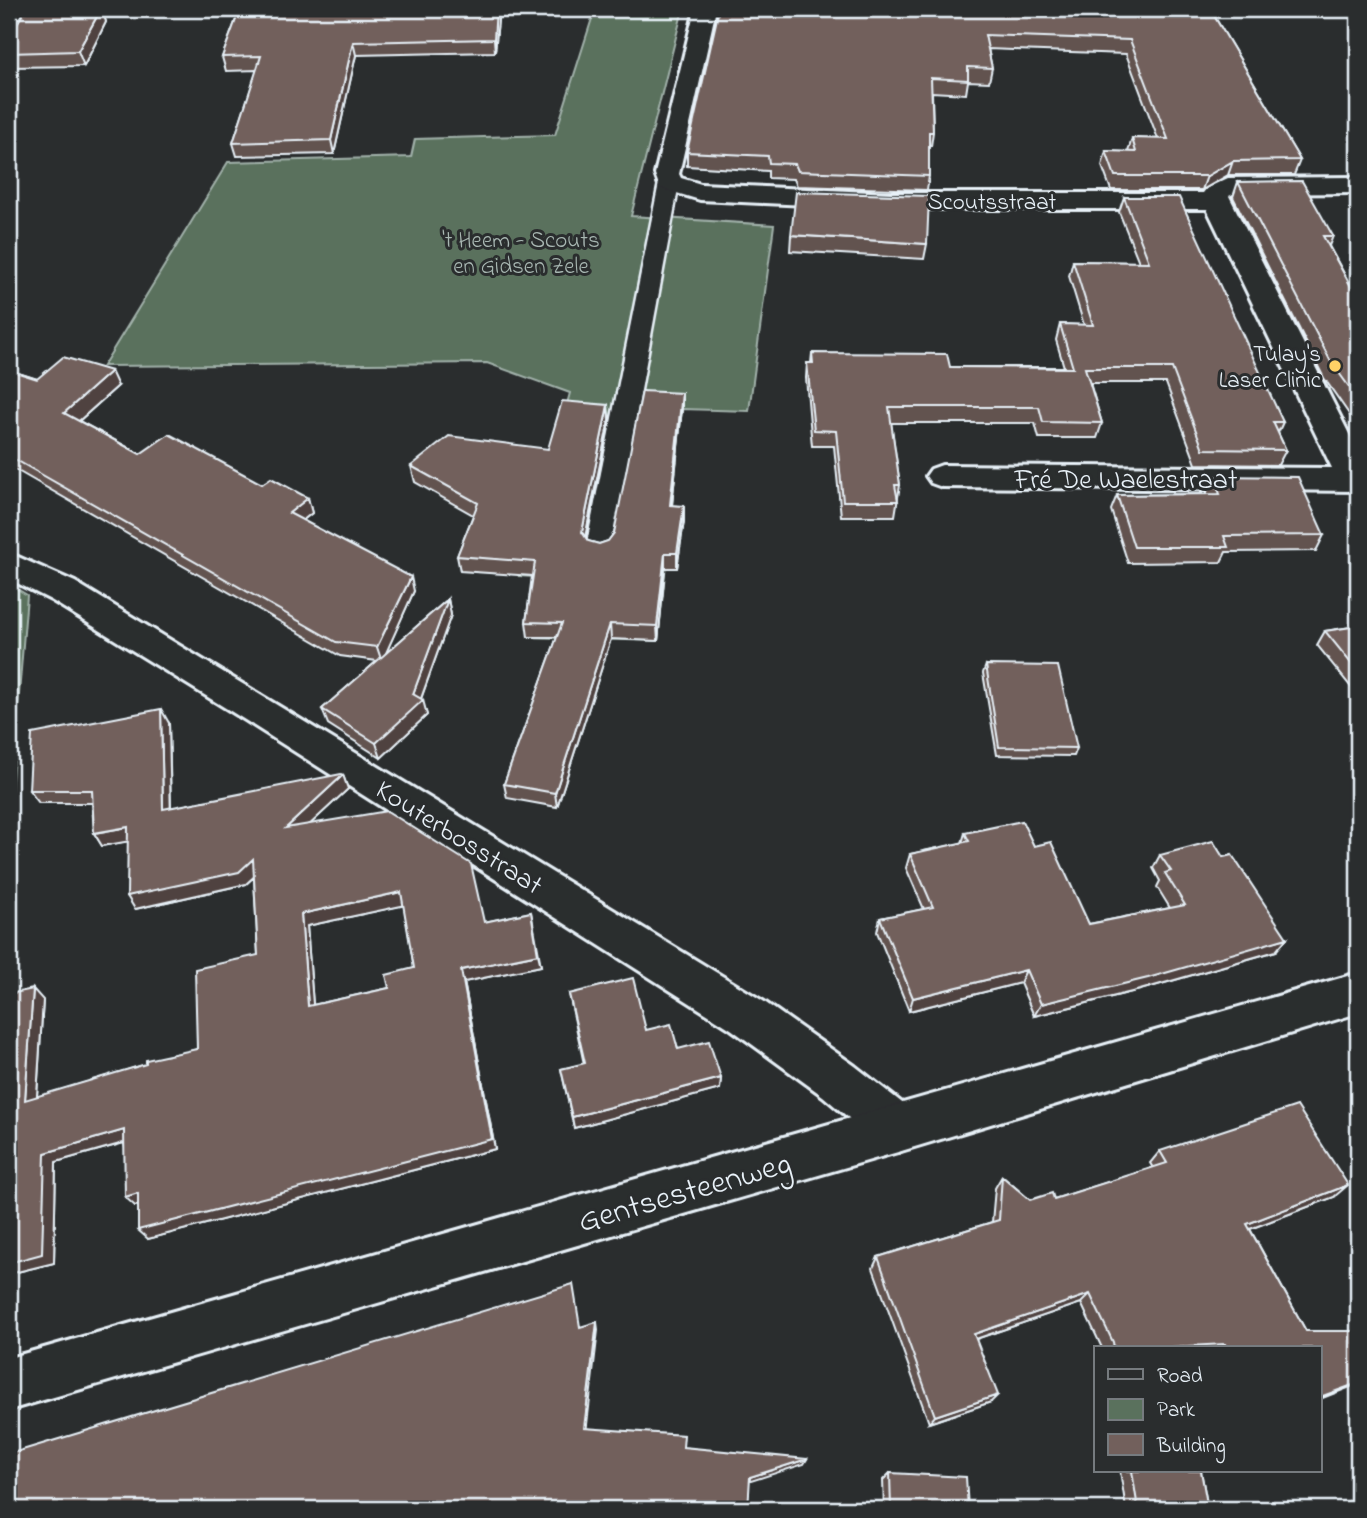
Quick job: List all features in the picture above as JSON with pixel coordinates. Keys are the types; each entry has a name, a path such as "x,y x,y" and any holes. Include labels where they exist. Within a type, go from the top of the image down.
{"street":[{"path":"669,183 667,174 705,9"},
{"name":"Scoutsstraat","path":"669,183 700,192 891,201 1216,201"},
{"path":"1216,201 1216,193 1228,186 1358,184"},
{"name":"Fré De Waelestraat","path":"942,476 1355,480 1216,201"},
{"name":"Kouterbosstraat","path":"9,565 63,591 747,1015 839,1081 898,1129"},
{"name":"Gentsesteenweg","path":"9,1384 898,1129 1358,992"}],"lane":[{"path":"599,548 669,183"}],"green space":[{"name":"'t Heem - Scouts en Gidsen Zele","path":"595,9 683,9 631,216 774,225 749,411 682,409 658,641 528,637 536,577 519,576 570,393 487,363 103,366 228,162 411,157 415,139 555,135"},
{"path":"9,584 27,595 9,818"}],"building":[{"path":"33,9 101,9 78,51 9,53 9,37 24,12"},
{"path":"240,9 496,9 494,39 353,42 331,140 233,143 261,56 222,57"},
{"path":"719,9 1210,9 1300,160 1233,161 1207,176 1115,176 1106,151 1136,152 1132,138 1168,139 1130,40 985,35 992,68 968,67 968,80 931,78 933,132 929,132 929,176 798,171 795,164 769,163 768,156 687,152"},
{"path":"1302,181 1333,236 1323,236 1358,299 1358,399 1331,362 1238,182"},
{"path":"796,192 929,196 927,244 791,235"},
{"path":"1124,197 1179,197 1283,422 1273,422 1286,450 1203,449 1172,368 1085,368 1102,423 1043,422 1039,407 889,407 900,485 895,485 898,501 843,501 836,431 814,430 807,363 813,363 812,353 947,354 950,367 1073,368 1060,324 1093,325 1073,261 1149,262"},
{"path":"63,357 111,371 64,413 140,454 169,434 262,484 271,478 308,498 289,513 411,577 377,647 336,642 9,456 9,370 37,379"},
{"path":"642,391 682,393 670,505 684,506 677,553 665,553 657,626 610,624 555,793 504,784 562,623 526,622 535,562 457,556 478,503 411,466 449,436 548,449 562,401 608,405 582,532 588,541 599,544 608,541 614,533"},
{"path":"1213,476 1298,477 1324,535 1224,536 1228,547 1134,547 1117,495 1220,494"},
{"path":"448,599 413,694 423,700 376,743 322,709"},
{"path":"1358,626 1358,672 1325,631"},
{"path":"986,665 1058,666 1077,748 999,747"},
{"path":"161,709 163,809 341,774 343,775 286,828 387,811 471,864 484,922 531,912 538,954 461,970 492,1139 138,1230 138,1193 125,1197 124,1130 45,1153 42,1254 9,1263 9,994 33,989 25,1100 146,1064 146,1060 197,1049 195,969 258,955 253,859 239,872 127,896 128,827 94,833 92,790 29,790 32,734","holes":["401,892 414,968 386,975 389,988 308,1006 301,914"]},
{"path":"1022,821 1034,846 1051,842 1089,924 1185,905 1165,873 1171,871 1160,855 1213,841 1223,857 1232,855 1287,938 1148,978 1041,1004 1026,970 913,998 880,918 933,907 910,854 969,841 965,833"},
{"path":"633,978 646,1030 671,1024 678,1049 709,1041 721,1078 572,1117 561,1069 585,1063 569,994"},
{"path":"1297,1106 1348,1185 1247,1224 1306,1331 1358,1331 1358,1383 1322,1396 1322,1346 1114,1346 1090,1294 974,1334 998,1395 935,1416 878,1257 999,1220 1002,1176 1030,1200 1052,1193 1054,1199 1167,1163 1160,1151"},
{"path":"573,1284 580,1327 597,1322 584,1428 684,1435 683,1447 807,1459 750,1477 748,1509 9,1509 9,1454"},
{"path":"1132,1472 1201,1472 1208,1509 1138,1509"},
{"path":"890,1473 966,1477 968,1509 891,1509"}],"place":[{"name":"Tulay's Laser Clinic","path":"1335,366"}]}
